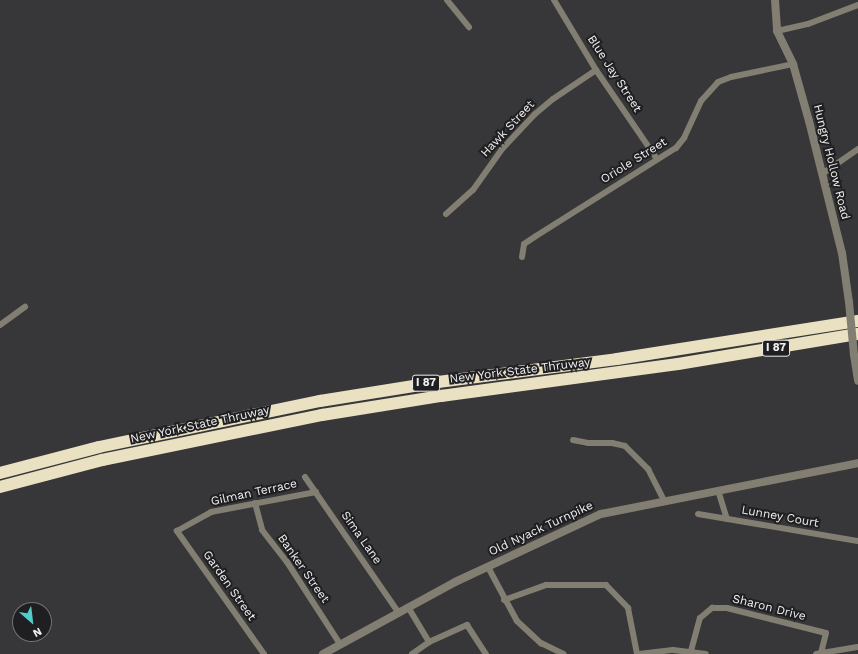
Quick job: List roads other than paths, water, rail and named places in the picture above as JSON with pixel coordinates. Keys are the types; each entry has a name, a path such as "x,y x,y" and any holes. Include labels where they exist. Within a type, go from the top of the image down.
{"highway":[{"name":"New York State Thruway","path":"0,473 99,447 320,401 445,381 617,359 858,321"},
{"name":"New York State Thruway","path":"0,487 108,459 322,415 858,334"}],"street":[{"path":"447,0 469,27"},
{"name":"Blue Jay Street","path":"554,0 596,70 657,159"},
{"name":"Hungry Hollow Road","path":"775,0 777,31 793,64 844,266 858,380"},
{"path":"777,31 808,24 858,5"},
{"name":"Oriole Street","path":"522,257 524,244 676,148 684,138 701,101 718,82 747,73 793,64"},
{"name":"Hawk Street","path":"446,214 473,190 502,149 535,114 553,99 596,70"},
{"path":"822,174 858,149"},
{"path":"0,325 25,307"},
{"path":"573,440 588,444 612,442 625,446 648,469 664,500"},
{"name":"Old Nyack Turnpike","path":"323,654 398,612 580,521 601,514 664,500 858,463"},
{"name":"Sima Lane","path":"305,477 398,612"},
{"path":"718,490 726,518"},
{"name":"Gilman Terrace","path":"177,531 211,512 316,492"},
{"name":"Banker Street","path":"255,503 262,530 287,562 340,644"},
{"name":"Lunney Court","path":"698,514 858,541"},
{"name":"Garden Street","path":"177,531 264,654"},
{"path":"488,567 504,600 528,633 541,643 564,654"},
{"path":"504,600 546,585 606,585 628,608 638,654 692,651 706,654"},
{"path":"408,607 429,642"},
{"name":"Sharon Drive","path":"692,651 700,618 712,608 727,608 826,633 819,653"},
{"path":"412,654 429,642 467,625 486,654"},
{"path":"819,653 857,647"}]}
